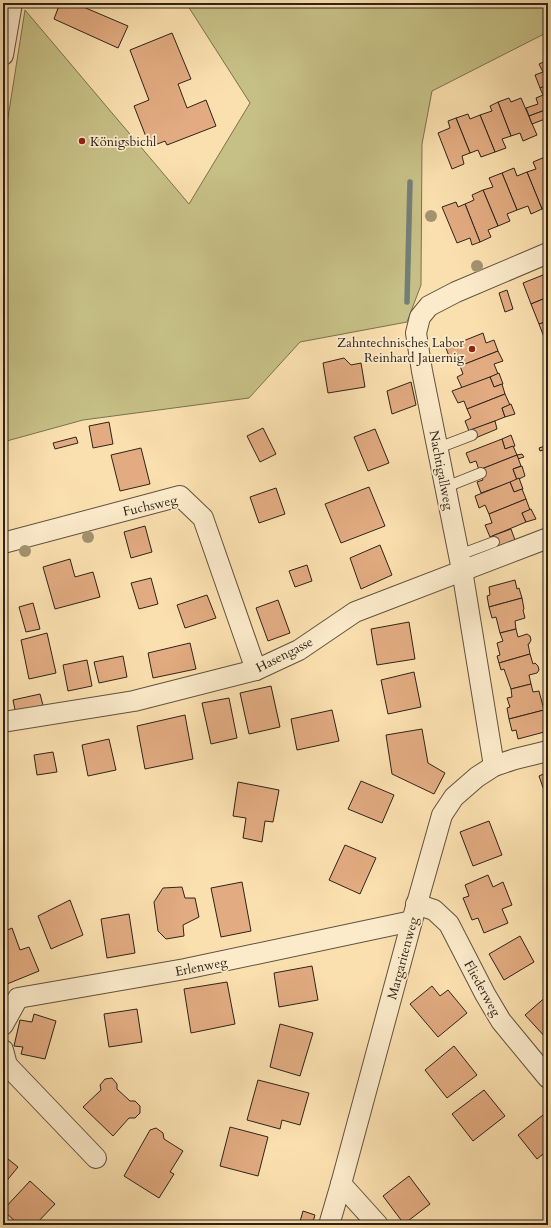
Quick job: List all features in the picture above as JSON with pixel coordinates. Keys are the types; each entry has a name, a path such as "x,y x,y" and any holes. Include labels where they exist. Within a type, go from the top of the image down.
{"street":[{"path":"3,55 12,3"},
{"name":"Nachtigallweg","path":"494,766 461,563 422,371 416,333 420,317 429,306 456,292 548,253"},
{"name":"Fuchsweg","path":"3,543 180,496 203,518 256,670"},
{"name":"Hasengasse","path":"3,722 134,701 256,670 299,650 355,612 461,563 548,538"},
{"name":"Margaritenweg","path":"329,1225 442,815 454,797 477,777 494,766 548,751"},
{"name":"Fliederweg","path":"414,913 434,910 449,924 485,994 502,1021 548,1078"},
{"name":"Erlenweg","path":"3,1025 18,998 185,969 414,913"},
{"path":"3,1050 7,1065 96,1158"},
{"path":"341,1184 378,1225"}],"lane":[{"path":"438,448 472,435"},
{"path":"446,487 481,474"},
{"path":"461,563 494,542"}],"shaded area":[{"path":"186,3 548,3 548,32 432,91 422,144 421,285 407,322 300,342 249,398 83,420 3,442 3,149 25,10 189,204 250,103"}],"building":[{"path":"60,3 74,3 128,26 118,48 54,19"},
{"path":"172,33 191,79 178,84 187,108 206,100 216,126 167,145 165,141 150,147 134,106 149,100 130,50"},
{"path":"548,60 548,85 540,88 535,75 543,72 539,64"},
{"path":"548,85 548,109 529,116 526,108 538,104 536,98 543,95 540,88"},
{"path":"509,98 511,102 521,98 537,135 523,141 520,133 511,136 498,102"},
{"path":"498,102 511,136 502,139 506,148 495,152 480,115 492,111 490,106"},
{"path":"548,109 548,124 545,119 532,124 529,116"},
{"path":"468,114 470,119 480,115 495,152 481,157 478,150 470,153 456,118"},
{"path":"456,118 470,153 462,156 464,164 452,169 438,133 450,128 448,121"},
{"path":"545,157 548,164 548,207 542,209 527,172 536,169 533,162"},
{"path":"514,168 517,176 527,172 542,209 531,214 528,206 517,210 502,173"},
{"path":"502,173 517,210 507,214 510,221 498,226 483,190 493,187 489,178"},
{"path":"483,190 498,226 488,230 491,237 480,242 465,204 474,200 472,195"},
{"path":"456,202 458,207 465,204 480,242 472,245 470,238 457,243 442,207"},
{"path":"548,273 548,297 531,304 523,283"},
{"path":"507,290 513,309 505,312 499,293"},
{"path":"548,297 548,321 539,324 531,304"},
{"path":"548,321 548,345 547,345 539,324"},
{"name":"Zahntechnisches Labor Reinhard Jauernig","path":"483,333 486,343 494,340 498,351 460,366 456,356 450,359 446,348"},
{"path":"498,351 503,361 494,364 498,374 462,388 457,377 463,374 460,366"},
{"path":"344,358 351,365 361,363 365,387 328,393 323,363"},
{"path":"499,373 503,384 494,387 490,377"},
{"path":"490,377 494,387 502,384 505,394 467,409 464,401 458,403 452,391"},
{"path":"411,382 416,405 392,414 387,391"},
{"path":"505,394 510,405 502,408 505,417 469,431 465,421 471,418 467,409"},
{"path":"511,404 515,414 505,417 502,408"},
{"path":"495,421 497,429 473,439 470,430"},
{"path":"109,422 113,444 93,448 89,426"},
{"path":"263,428 276,454 260,462 247,436"},
{"path":"375,429 389,463 368,471 354,437"},
{"path":"511,435 515,446 505,449 502,439"},
{"path":"76,437 78,443 55,449 53,443"},
{"path":"502,439 505,449 513,446 517,455 479,470 476,461 470,463 466,453"},
{"path":"545,446 546,449 540,451 539,448"},
{"path":"141,448 150,484 120,491 111,455"},
{"path":"522,454 524,457 518,459 517,455"},
{"path":"517,455 521,466 513,469 517,480 481,493 477,482 483,480 479,470"},
{"path":"522,466 525,476 517,480 513,469"},
{"path":"519,478 523,489 514,492 510,482"},
{"path":"510,482 514,492 522,489 526,499 489,514 485,505 479,508 475,496"},
{"path":"369,487 385,526 341,543 325,504"},
{"path":"276,488 285,514 259,523 250,497"},
{"path":"526,499 530,510 522,513 526,522 490,537 485,525 492,523 489,514"},
{"path":"531,509 536,519 526,522 522,513"},
{"path":"145,526 152,552 131,558 124,532"},
{"path":"511,529 515,540 496,547 492,536"},
{"path":"380,545 392,575 361,589 350,558"},
{"path":"70,559 75,577 93,572 100,597 55,609 43,567"},
{"path":"307,565 312,581 295,587 289,571"},
{"path":"151,578 158,604 139,609 131,583"},
{"path":"515,580 517,589 519,588 522,598 489,607 487,596 490,595 489,587"},
{"path":"207,595 216,618 185,628 177,605"},
{"path":"522,598 525,618 515,621 516,629 500,633 496,617 492,618 489,607"},
{"path":"278,600 290,633 268,641 256,608"},
{"path":"33,603 40,629 26,632 19,607"},
{"path":"409,622 415,659 377,665 371,629"},
{"path":"516,629 518,637 527,634 530,636 531,640 528,644 530,654 499,663 497,656 500,655 497,643 503,641 500,633"},
{"path":"47,633 56,673 29,679 21,640"},
{"path":"190,643 196,669 153,678 148,653"},
{"path":"530,654 533,664 535,663 538,666 539,670 537,673 529,675 531,684 511,689 504,669 501,670 499,663"},
{"path":"123,656 127,677 99,683 94,662"},
{"path":"87,660 92,686 68,691 63,665"},
{"path":"414,672 421,707 388,714 381,680"},
{"path":"531,684 533,692 539,691 544,710 509,719 507,708 510,707 507,698 512,697 511,689"},
{"path":"271,686 280,727 249,734 240,693"},
{"path":"40,694 44,709 16,715 13,700"},
{"path":"229,698 237,738 211,744 202,703"},
{"path":"332,710 339,741 297,750 291,719"},
{"path":"544,710 548,731 518,739 516,730 512,731 509,719"},
{"path":"185,715 193,759 145,769 137,726"},
{"path":"422,729 428,763 445,773 434,794 392,774 386,735"},
{"path":"109,739 116,770 88,776 82,745"},
{"path":"53,752 57,772 37,775 34,755"},
{"path":"548,772 548,802 539,776"},
{"path":"361,781 394,795 382,823 348,809"},
{"path":"238,782 279,790 273,822 265,821 262,842 243,838 246,818 233,816"},
{"path":"489,821 502,855 473,866 460,832"},
{"path":"345,845 376,858 360,894 329,880"},
{"path":"488,875 493,887 503,882 512,905 502,909 508,923 484,933 478,918 472,920 463,898 469,896 465,885"},
{"path":"242,882 251,931 221,937 211,888"},
{"path":"182,887 185,898 195,898 199,917 183,925 184,936 166,939 158,931 154,902 163,888"},
{"path":"70,900 83,935 51,949 38,916"},
{"path":"129,914 135,953 107,958 101,919"},
{"path":"12,928 20,950 29,947 39,971 7,984 3,975 3,932"},
{"path":"520,936 534,962 504,980 489,954"},
{"path":"312,966 318,1000 279,1007 274,973"},
{"path":"227,982 235,1024 191,1033 184,989"},
{"path":"432,986 440,996 448,990 467,1013 438,1037 410,1004"},
{"path":"548,995 548,1038 547,1039 525,1015"},
{"path":"137,1009 142,1042 109,1047 104,1014"},
{"path":"34,1014 56,1021 45,1059 21,1054 23,1047 14,1046 20,1020 32,1022"},
{"path":"280,1024 313,1033 300,1076 270,1067"},
{"path":"454,1046 477,1075 447,1098 425,1070"},
{"path":"112,1078 117,1084 117,1089 130,1101 135,1101 140,1106 140,1113 135,1118 129,1118 113,1136 83,1107 101,1090 100,1085 105,1079"},
{"path":"258,1080 309,1093 300,1125 282,1120 280,1129 247,1120"},
{"path":"484,1090 505,1116 473,1141 452,1114"},
{"path":"548,1111 548,1150 537,1159 518,1135"},
{"path":"230,1127 268,1137 258,1176 220,1166"},
{"path":"156,1128 163,1133 164,1139 183,1151 170,1172 174,1174 159,1198 124,1176 150,1130"},
{"path":"3,1155 18,1167 4,1184 3,1184"},
{"path":"409,1176 430,1204 404,1224 383,1196"},
{"path":"30,1181 55,1204 35,1225 19,1225 3,1210"},
{"path":"303,1211 315,1215 312,1225 299,1225"}],"waterway":[{"path":"407,302 410,182"}],"place":[{"name":"Königsbichl","path":"82,141"},
{"name":"Zahntechnisches Labor Reinhard Jauernig","path":"472,349"}]}
